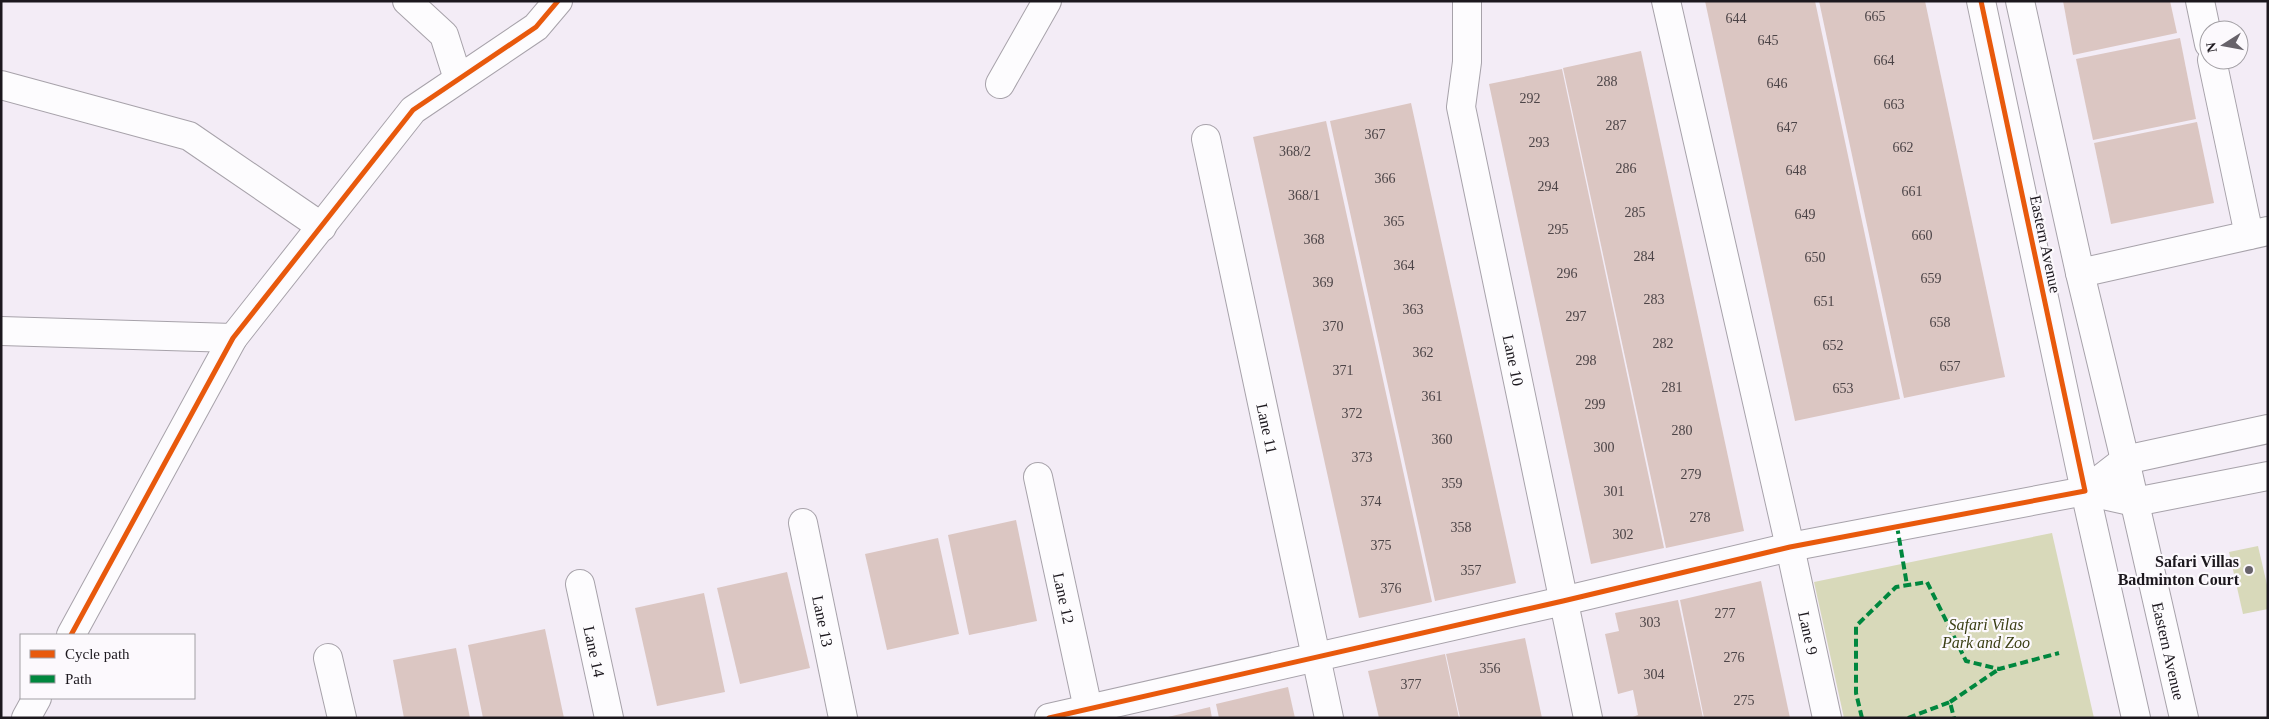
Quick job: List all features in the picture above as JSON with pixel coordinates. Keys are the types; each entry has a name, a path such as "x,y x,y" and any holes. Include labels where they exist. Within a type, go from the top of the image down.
{"street":[{"path":"406,1 444,35 458,79"},
{"path":"72,634 233,338 413,110 536,27 558,1"},
{"path":"1000,84 1047,1"},
{"name":"Lane 10","path":"1467,1 1467,62 1461,107 1588,718"},
{"name":"Lane 9","path":"1666,1 1790,547 1826,718"},
{"name":"Eastern Avenue","path":"1982,1 2085,491 2136,718"},
{"name":"Eastern Avenue","path":"2020,1 2080,273 2184,718"},
{"path":"2200,1 2204,20"},
{"path":"2080,273 2259,233 2215,70"},
{"path":"1,85 189,136 322,227"},
{"name":"Lane 11","path":"1206,139 1329,718"},
{"path":"1,332 233,338"},
{"path":"2085,491 2125,460 2268,430"},
{"path":"1049,718 1089,713 1316,656 1563,601 1790,547 2085,491 2135,502 2268,476"},
{"name":"Lane 12","path":"1038,478 1089,713"},
{"name":"Lane 13","path":"803,523 843,718"},
{"name":"Lane 14","path":"580,584 609,718"},
{"path":"328,658 342,718"},
{"path":"26,718 36,699"}],"green space":[{"name":"Safari Vilas Park and Zoo","path":"2052,533 2094,718 1844,718 1814,582"},
{"name":"Safari Villas Badminton Court","path":"2258,546 2268,589 2268,609 2243,614 2229,552"}],"building":[{"path":"1705,1 1815,1 1900,399 1795,421"},
{"path":"1819,1 1925,1 2005,377 1904,398"},
{"path":"2063,1 2170,1 2177,33 2073,55"},
{"path":"2180,38 2196,119 2093,140 2076,59"},
{"path":"1641,51 1744,531 1666,548 1563,68"},
{"path":"1562,69 1664,548 1591,564 1489,84"},
{"path":"1411,103 1516,583 1435,601 1330,121"},
{"path":"1326,121 1432,602 1359,618 1253,137"},
{"path":"2197,122 2214,203 2111,224 2094,143"},
{"path":"1016,520 1037,621 969,635 948,535"},
{"path":"938,538 959,634 887,650 865,554"},
{"path":"787,572 810,668 740,684 717,588"},
{"path":"1761,581 1790,718 1704,718 1680,600"},
{"path":"704,593 725,692 657,706 635,608"},
{"path":"1678,600 1703,718 1630,718 1638,715 1633,690 1618,694 1605,634 1619,631 1615,613"},
{"path":"545,629 564,718 483,718 468,645"},
{"path":"1525,638 1542,718 1460,718 1446,654"},
{"path":"456,648 470,718 404,718 393,660"},
{"path":"1445,654 1459,718 1379,718 1368,671"},
{"path":"1288,687 1295,718 1219,718 1216,704"},
{"path":"1210,707 1212,718 1168,718 1168,717"}],"marked path":[{"path":"1897,526 1907,585"},
{"path":"1862,718 1856,693 1856,626 1896,587 1927,582 1966,661 1999,669 2059,653"},
{"path":"1950,702 1999,669"},
{"path":"1908,718 1950,702 1954,718"}],"cycle path":[{"path":"72,634 233,338 413,110 536,27 558,1"},
{"path":"1049,718 1563,601 1790,547 2085,491 1981,1"}],"place":[{"name":"Safari Villas Badminton Court","path":"2249,570"}]}
